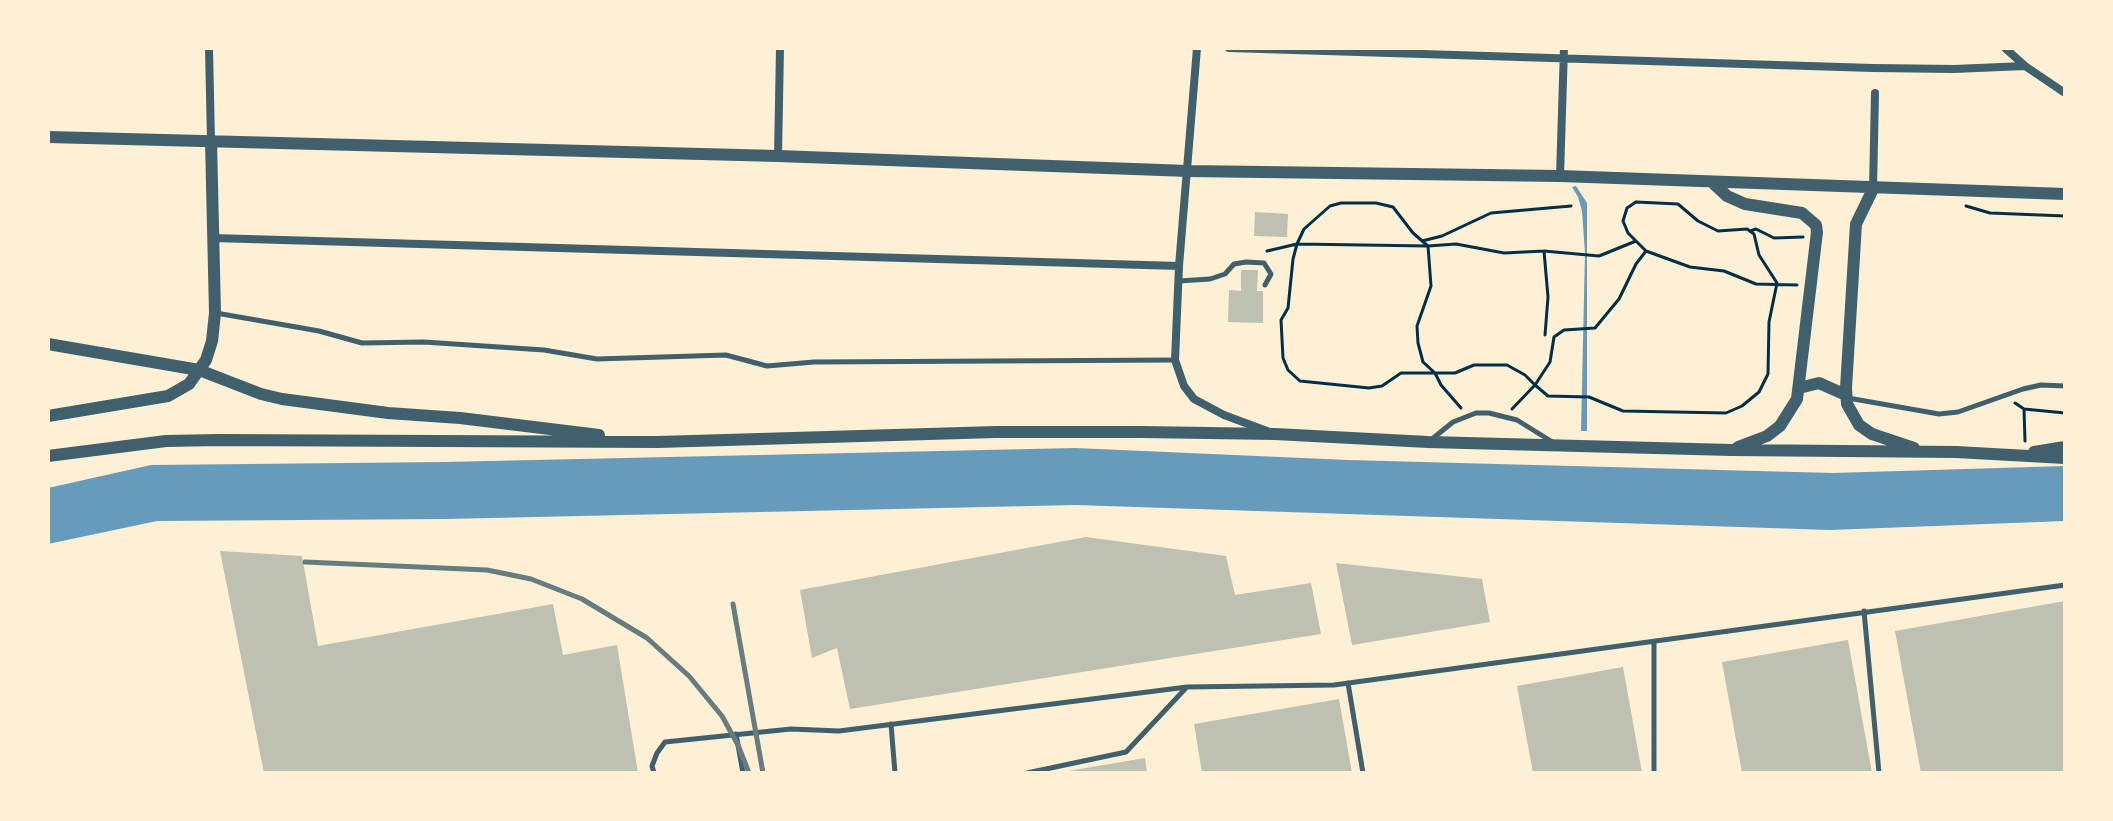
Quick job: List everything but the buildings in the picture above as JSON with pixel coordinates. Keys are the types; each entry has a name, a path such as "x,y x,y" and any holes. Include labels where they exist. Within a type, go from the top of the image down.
{"street":[{"path":"48,416 168,396 189,384 210,348 215,313 209,48"},
{"path":"778,156 780,48"},
{"path":"1197,48 1179,266 1175,360 1184,386 1194,399 1224,415 1275,434"},
{"path":"1229,48 1954,69 2025,66"},
{"path":"1560,176 1564,48"},
{"path":"2005,48 2065,93"},
{"path":"1875,93 1873,189 1856,224 1846,396 1850,414 1859,425 1872,434 1924,451"},
{"path":"48,137 778,156 1188,171 1560,176 2065,194"},
{"path":"1713,183 1727,196 1745,204 1802,213 1816,225 1799,388 1791,412 1767,436 1731,450"},
{"path":"213,238 1179,266"},
{"path":"48,344 199,370 282,399 658,442"},
{"path":"1799,388 1819,383 1846,396"},
{"path":"48,456 153,443 218,440 658,442 996,432 1275,434 1428,442 1731,450 1924,451 2065,458"},
{"path":"2011,456 2065,447"}],"lane":[{"path":"1179,281 1210,279 1225,274 1234,264 1246,262 1264,263 1271,274 1265,285"},
{"path":"215,313 307,328 362,343 424,342 544,350 597,359 726,355 767,366 814,362 1175,360"},
{"path":"1846,396 1939,414 1958,412 2041,385 2065,386"},
{"path":"1428,442 1453,422 1466,416 1489,413 1529,426 1556,445"},
{"path":"654,773 652,766 665,742 791,729 839,731 1187,687 1348,683 2065,585"},
{"path":"1864,611 1879,773"},
{"path":"1654,643 1654,773"},
{"path":"1348,683 1363,773"},
{"path":"1027,773 1126,752 1187,687"},
{"path":"891,724 895,773"},
{"path":"736,734 743,773"}],"path":[{"path":"1956,190 1961,202 1980,211 2065,216"},
{"path":"1812,286 1756,284 1724,271 1690,267 1646,251 1628,233 1623,221 1627,208 1636,202 1678,204 1698,221 1718,231 1756,229 1774,238 1809,237 1816,241"},
{"path":"1466,416 1435,373 1423,362 1417,326 1431,286 1428,246 1393,207 1376,203 1330,206 1304,229 1297,244 1288,308 1281,320 1283,358 1288,370 1300,381 1369,388 1382,386 1401,373 1435,373 1455,373 1474,365 1507,365 1525,375 1548,396 1589,397 1623,411 1726,413 1742,406 1759,392 1768,374 1769,322 1777,283 1759,255 1754,234 1750,231"},
{"path":"1422,241 1442,236 1491,213 1571,206"},
{"path":"1246,262 1269,250 1297,244 1456,244 1504,253 1544,251 1599,256 1636,241"},
{"path":"1544,251 1548,297 1545,335"},
{"path":"1505,416 1535,385 1550,362 1554,337 1564,330 1595,328 1619,299 1646,251"},
{"path":"2004,396 2024,409 2065,413"},
{"path":"2024,409 2026,454"}],"water":[{"path":"1576,186 1587,203 1587,431 1581,431 1585,253 1582,211 1572,187"},
{"path":"1075,448 1348,460 1833,473 2065,466 2065,521 1830,530 1076,505 445,519 157,521 48,544 48,488 151,465"}],"railway":[{"path":"305,562 487,570 531,579 582,599 647,638 689,676 722,716 749,773"},
{"path":"733,604 763,773"}]}
